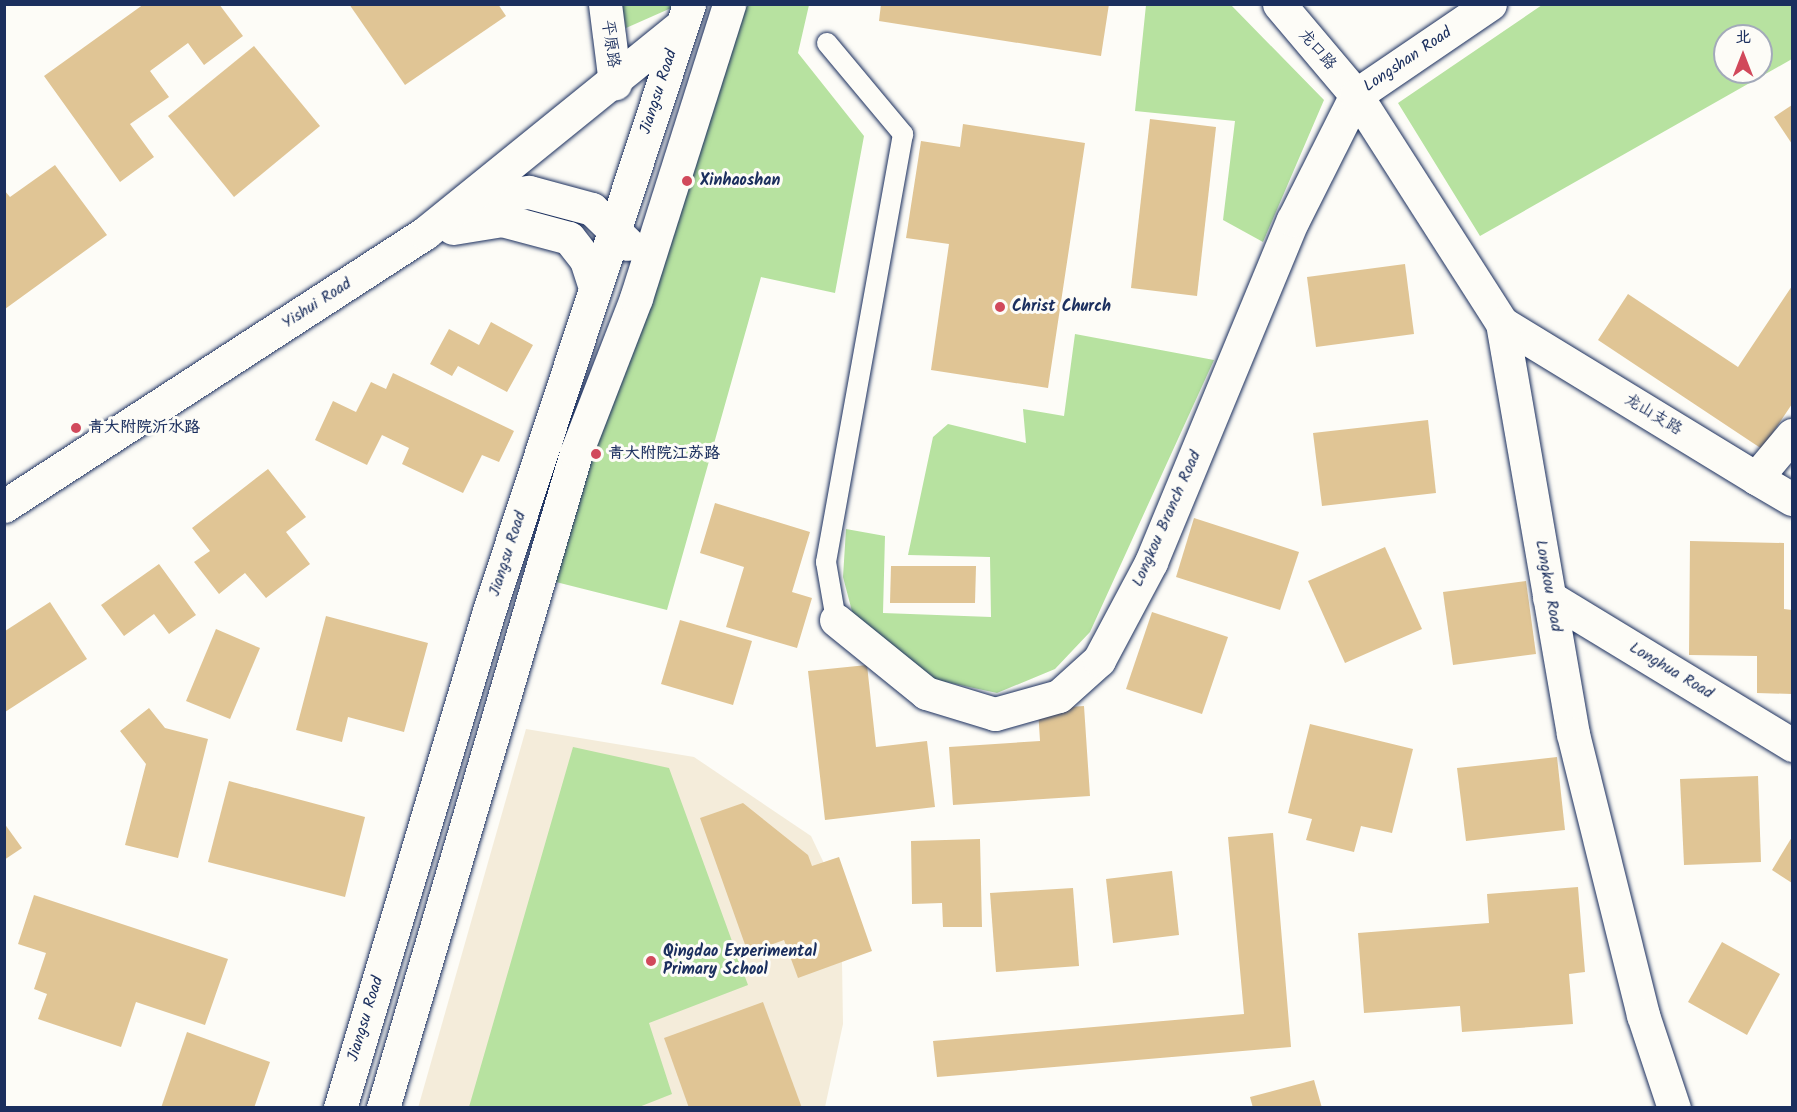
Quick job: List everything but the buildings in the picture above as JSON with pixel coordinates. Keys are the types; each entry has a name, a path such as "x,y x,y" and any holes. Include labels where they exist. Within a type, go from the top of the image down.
{"main road":[{"name":"平原路","path":"605,4 615,83"},
{"path":"383,1107 576,453 636,298 729,4"},
{"name":"龙口路","path":"1279,4 1356,95"},
{"name":"Longshan Road","path":"1356,95 1490,4"},
{"name":"Yishui Road","path":"4,506 425,233 615,83 691,11"},
{"name":"Jiangsu Road","path":"340,1107 489,611 614,230 691,11"},
{"name":"Longkou Road","path":"1356,95 1502,323 1573,734 1643,1015 1674,1107"},
{"name":"Longkou Branch Road","path":"836,620 926,693 995,714 1059,696 1099,660 1151,562 1293,220 1356,95"},
{"path":"425,233 492,197 529,192 592,209 637,252 636,298"},
{"path":"425,233 502,220 569,237 586,260 596,288"},
{"name":"龙山支路","path":"1502,323 1792,499"},
{"path":"1756,478 1792,435"},
{"name":"Longhua Road","path":"1550,597 1792,746"}],"lane":[{"path":"827,43 903,135 826,562 836,620"}],"shaded area":[{"name":"Qingdao Experimental Primary School","path":"526,729 694,757 811,836 841,899 843,1024 825,1107 418,1108"}],"green space":[{"path":"622,5 678,5 626,28"},
{"path":"748,5 809,5 798,53 864,136 835,293 761,277 667,610 552,581 716,42"},
{"path":"1146,5 1231,5 1324,100 1263,242 1223,220 1235,121 1135,111"},
{"path":"1542,5 1792,5 1792,59 1773,70 1773,24 1713,24 1713,84 1748,84 1480,236 1398,103"},
{"path":"1075,334 1214,360 1090,632 1055,669 997,693 932,679 853,615 843,577 846,529 885,536 883,613 991,617 990,557 908,555 933,437 948,424 1026,443 1023,409 1064,416"},
{"path":"573,747 669,768 748,985 649,1023 672,1094 639,1107 469,1107"}],"place":[{"name":"Xinhaoshan","path":"687,181"},
{"name":"Christ Church","path":"1000,307"},
{"name":"青大附院沂水路","path":"76,428"},
{"name":"青大附院江苏路","path":"596,454"},
{"name":"Qingdao Experimental Primary School","path":"651,961"}]}
